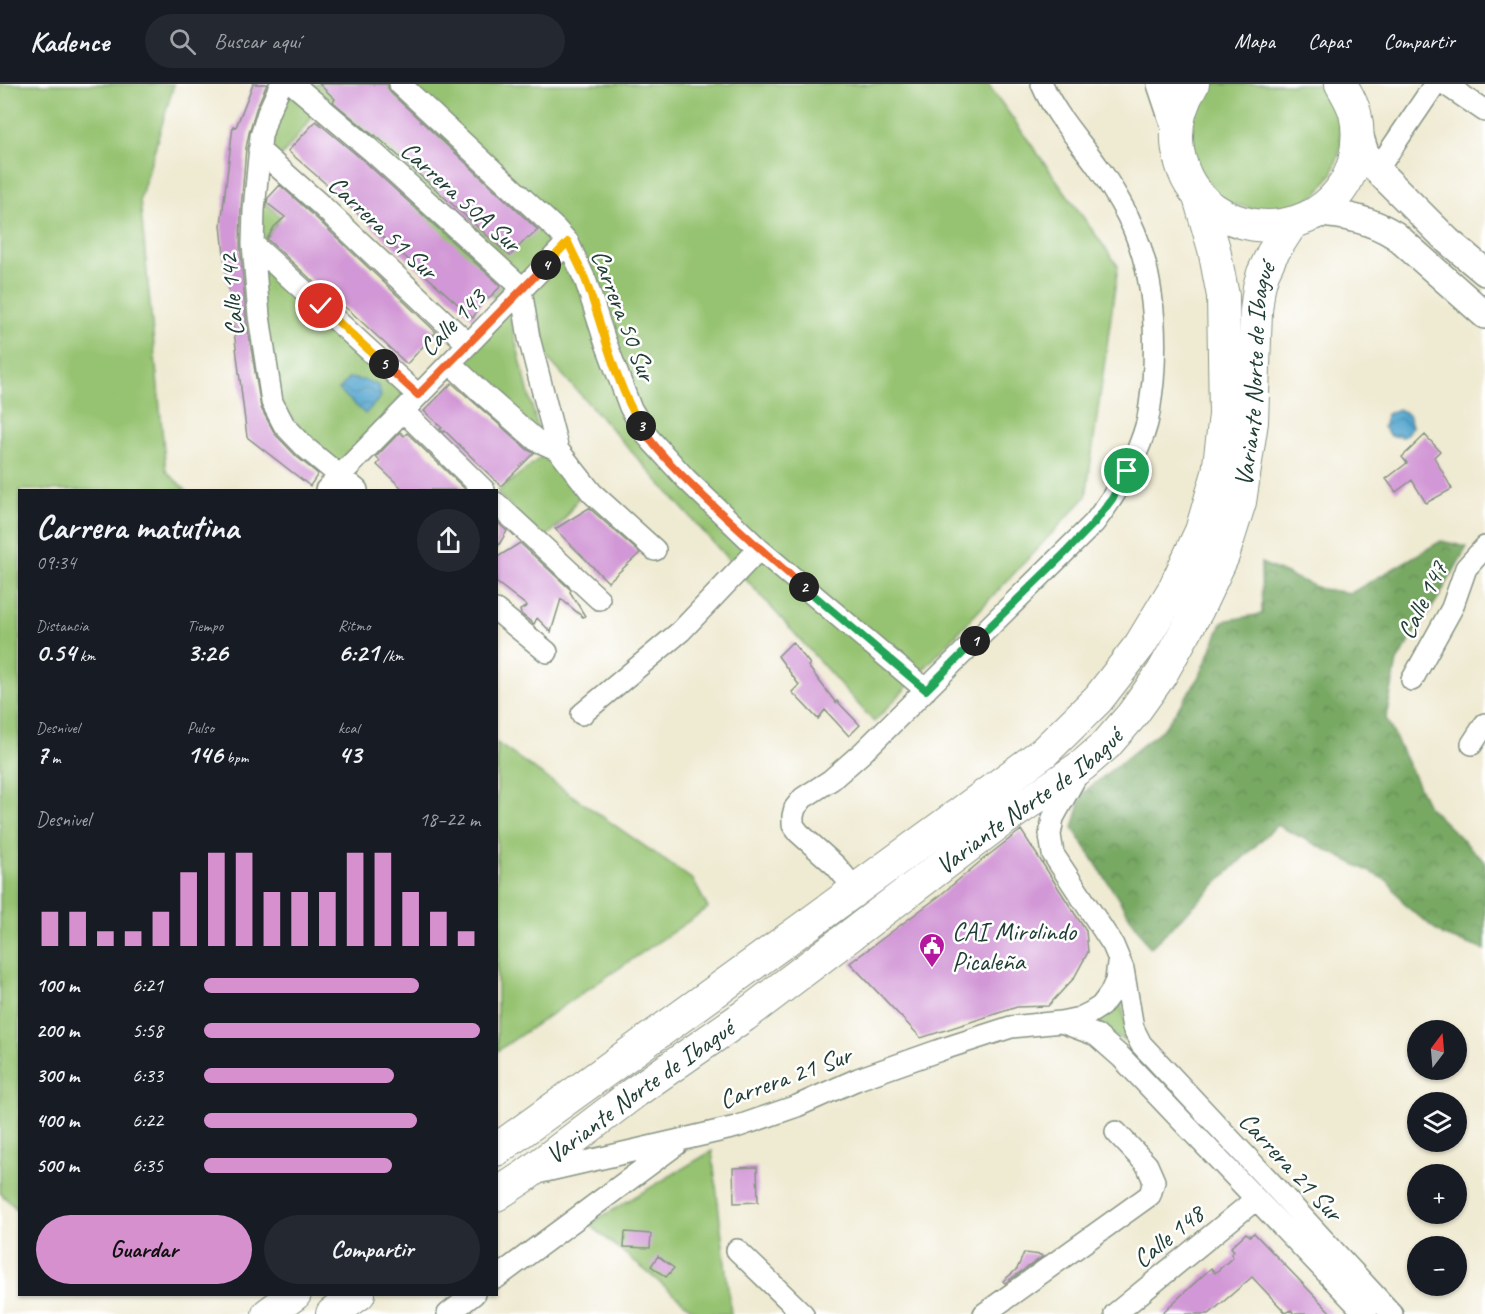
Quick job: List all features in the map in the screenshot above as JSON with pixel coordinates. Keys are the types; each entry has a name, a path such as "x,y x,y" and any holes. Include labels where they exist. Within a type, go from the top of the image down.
{"highway":[{"path":"1193,84 1182,104 1176,129 1176,144 1181,165 1199,196 1222,215 1235,221 1263,227 1304,218"},
{"path":"1346,88 1358,131"},
{"name":"Variante Norte de Ibagué","path":"498,1194 525,1176 635,1092 753,1009 996,825 1083,765 1106,745 1132,715 1162,673 1197,611 1223,556 1240,502 1252,422 1256,311 1263,273 1272,254 1304,218 1331,201 1343,186 1352,169 1357,150 1358,131"},
{"name":"Variante Norte de Ibagué","path":"498,1149 1044,752 1098,699 1140,645 1174,589 1201,531 1218,473 1226,415 1223,296 1214,249 1199,196"},
{"path":"268,1314 292,1296"},
{"path":"332,1314 356,1296"}],"main road":[{"path":"1161,84 1176,129"},
{"path":"1358,131 1365,153 1377,170 1448,241 1485,272"},
{"path":"1304,218 1339,214 1381,226 1395,235 1485,315"}],"street":[{"name":"Calle 142","path":"280,84 268,113 258,150 253,244 259,316 272,402 284,425 306,448 333,483 354,489"},
{"name":"Carrera 50A Sur","path":"293,84 372,151 519,285 529,338 558,450"},
{"name":"Carrera 50 Sur","path":"400,84 568,242 586,282 630,407 648,437 686,479 759,549 926,690"},
{"path":"856,890 836,866 793,825 795,808 803,798 831,780 863,753 1094,523 1112,499 1127,471 1148,421 1155,339 1152,291 1145,262 1135,233 1121,204 1099,168 1047,96 1042,84"},
{"path":"1377,170 1435,84"},
{"path":"1445,84 1485,111"},
{"name":"Carrera 51 Sur","path":"258,150 322,206 468,344"},
{"name":"Calle 143","path":"333,483 568,242"},
{"path":"253,244 418,395"},
{"path":"450,363 536,440 558,450 592,493 655,550"},
{"path":"403,411 483,489"},
{"path":"498,505 599,599"},
{"name":"Calle 147","path":"1412,680 1452,608 1466,568 1485,547"},
{"path":"582,714 681,631 759,549"},
{"path":"498,612 547,652"},
{"path":"1472,744 1485,724"},
{"name":"Carrera 21 Sur","path":"1083,765 1053,818 1050,835 1053,854 1118,955 1123,969 1133,1028 1140,1044 1272,1184 1314,1246 1366,1314"},
{"name":"Carrera 21 Sur","path":"525,1176 736,1126 798,1106 858,1079 1011,1027 1080,1018 1101,1006 1110,994 1116,981 1118,955"},
{"name":"Carrera 21 Sur","path":"1061,1022 1096,1035 1120,1057 1256,1199 1392,1314"},
{"path":"1120,1057 1140,1044"},
{"path":"984,1314 1150,1194 1154,1181 1147,1165 1116,1132"},
{"path":"498,1277 685,1138"},
{"name":"Calle 148","path":"1115,1314 1256,1199"},
{"path":"737,1250 803,1314"},
{"path":"448,1314 471,1296"}],"green space":[{"path":"0,84 174,84 140,199 166,471 185,489 18,489 18,1210 0,1193"},
{"path":"303,84 988,84 1118,266 1086,497 874,722 509,315 540,438 455,358 502,307"},
{"path":"1213,84 1317,84 1329,97 1339,121 1341,147 1333,172 1318,193 1297,208 1271,214 1222,201 1193,163 1192,115 1203,94"},
{"path":"287,90 314,115 277,162 265,147"},
{"path":"260,198 281,217 260,247"},
{"path":"271,272 314,315 404,393 336,467 290,416 275,393 258,277"},
{"path":"547,452 583,490 564,520 544,539 522,519 498,491"},
{"path":"1441,541 1467,547 1440,595 1397,661 1386,718 1428,806 1485,862 1485,950 1444,936 1407,907 1388,881 1277,825 1150,948 1073,828 1083,793 1165,727 1199,678 1223,621 1262,614 1261,563 1321,589 1351,593"},
{"path":"498,744 693,880 708,908 498,1050"},
{"path":"1119,992 1127,1029 1124,1040 1083,1023"},
{"path":"712,1151 731,1314 698,1314 589,1224"}],"water":[{"path":"349,378 379,386 381,397 365,414 339,390"},
{"path":"1398,409 1409,415 1412,427 1404,437 1391,436 1383,427 1387,414"}],"building":[{"path":"253,84 267,84 256,109 246,148 240,244 246,318 261,408 275,434 297,457 318,474 310,486 247,437 221,225 233,126 236,127"},
{"path":"319,84 388,84 391,93 538,230 510,256 375,135 333,102 335,99"},
{"path":"316,121 364,161 501,286 488,299 485,296 473,318 288,151"},
{"path":"280,185 436,332 407,364 267,239 274,227 285,217 267,203 268,198"},
{"path":"452,383 534,453 501,486 424,411"},
{"path":"400,432 404,436 407,433 465,489 403,489 377,465 380,461 376,457"},
{"path":"1425,435 1440,451 1434,457 1452,489 1426,503 1412,480 1396,492 1386,479 1407,463 1402,457"},
{"path":"589,508 640,553 608,582 555,529"},
{"path":"498,523 507,531 498,547"},
{"path":"520,543 571,590 570,592 585,616 583,617 561,599 551,632 537,618 534,624 521,614 520,610 527,606 498,584 498,557"},
{"path":"792,642 836,703 837,701 860,725 849,736 825,710 818,719 792,692 799,685 778,656"},
{"path":"1021,830 1086,931 1088,952 1074,978 1048,1006 1017,1007 921,1038 850,963 938,897"},
{"path":"757,1167 758,1202 734,1203 733,1168"},
{"path":"625,1232 651,1234 650,1248 624,1247"},
{"path":"1246,1233 1250,1236 1254,1233 1332,1314 1294,1314 1291,1310 1286,1313 1252,1277 1209,1314 1161,1314 1211,1268 1215,1273 1233,1257 1231,1254 1234,1251 1231,1247"},
{"path":"1024,1253 1042,1257 1005,1283 1003,1281 1017,1269"},
{"path":"658,1256 674,1268 666,1277 651,1266"}],"place":[{"name":"CAI Mirolindo Picaleña","path":"932,969"}],"route":[{"path":"321,306 418,395 568,242 586,282 630,407 648,437 686,479 759,549 926,690 1094,523 1112,499 1127,471"}]}
